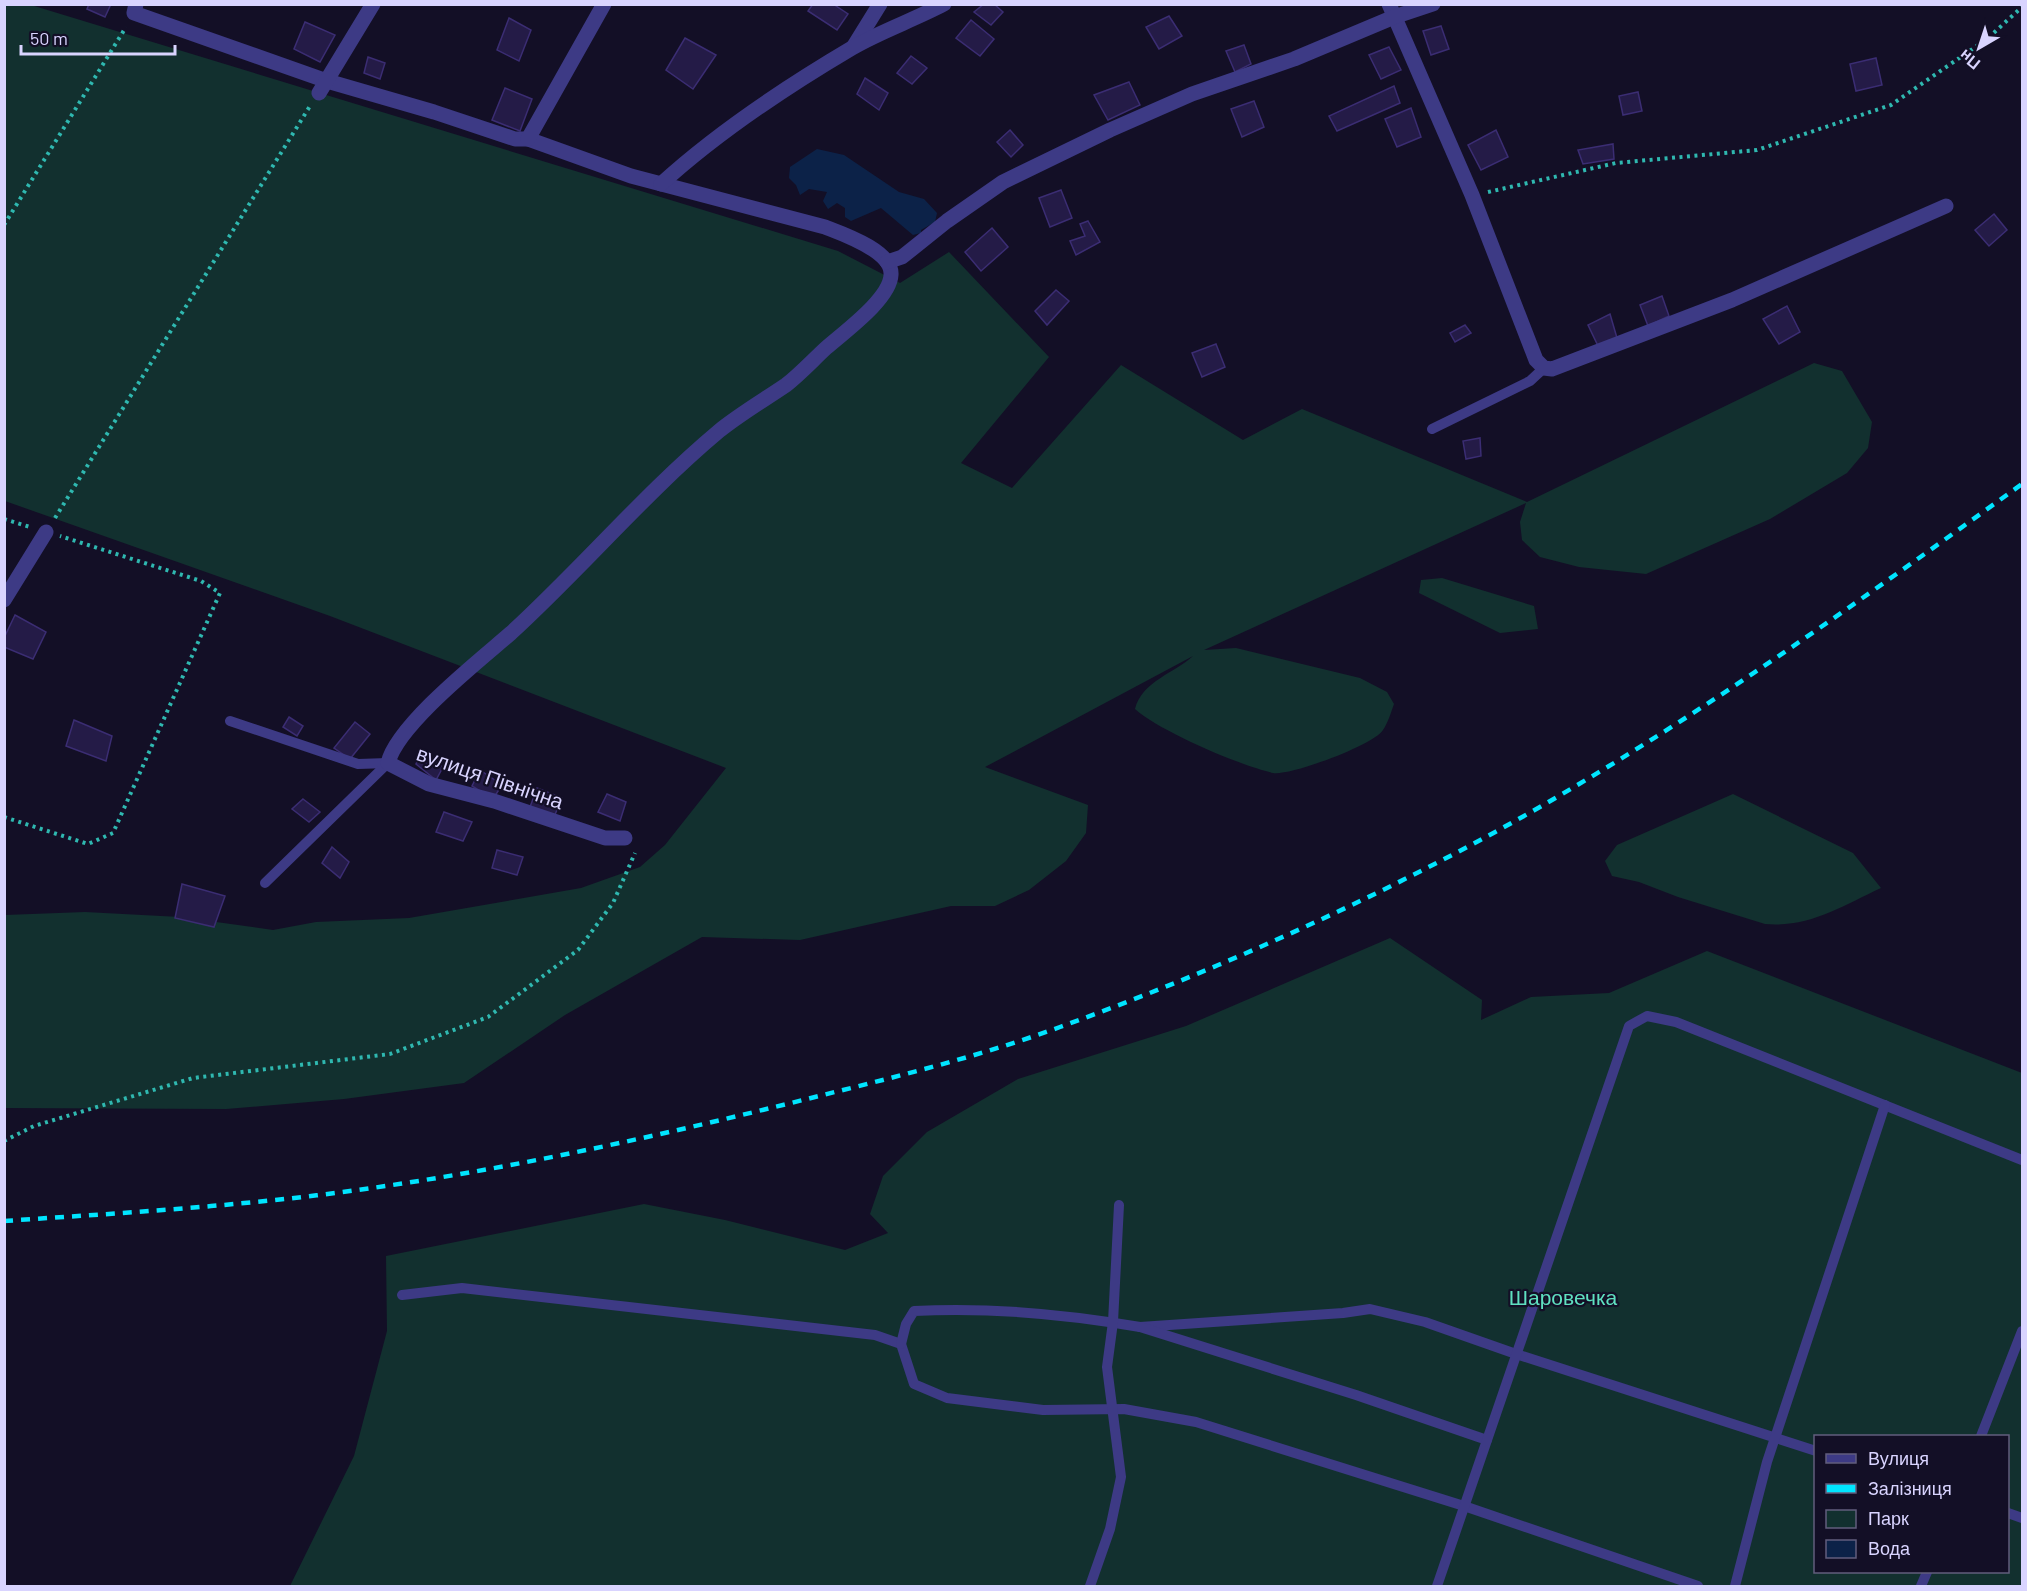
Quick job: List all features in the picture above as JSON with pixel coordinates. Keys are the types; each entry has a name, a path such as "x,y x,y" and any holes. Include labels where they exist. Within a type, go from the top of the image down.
{"street":[{"path":"323,87 373,4"},
{"path":"528,139 604,4"},
{"path":"854,46 880,4"},
{"path":"661,184 680,167 787,89 854,46 944,4"},
{"path":"135,9 323,87 434,112 515,139 528,139 601,166 661,184 825,227 861,242 887,262 902,257 946,221 1003,182 1040,163 1192,94 1294,59 1392,11 1433,4"},
{"path":"1392,11 1472,195 1536,360 1544,368 1552,369 1732,300 1946,206"},
{"name":"вулиця Північна","path":"625,838 605,838 494,801 429,784 388,763 390,753 413,725 720,430 789,383 875,304 889,286 892,273 887,262"},
{"path":"4,600 46,532"}],"lane":[{"path":"1432,429 1530,381 1544,368"},
{"path":"230,721 358,764 388,763"},
{"path":"265,883 388,763"},
{"path":"1437,1587 1629,1026 1647,1016 1676,1022 2022,1160"},
{"path":"1735,1587 1775,1438 1885,1105"},
{"path":"1090,1587 1110,1529 1121,1477 1107,1367 1113,1322 1119,1205"},
{"path":"402,1295 462,1287 875,1335 901,1344"},
{"path":"1487,1440 1356,1395 1140,1327 1113,1322 1076,1316 967,1308 915,1311 906,1324 901,1344 914,1384 947,1398 1044,1410 1111,1410 1196,1422 1464,1506 1698,1587"},
{"path":"1140,1327 1343,1313 1370,1309 1425,1322 1516,1354 1814,1451"},
{"path":"1982,1435 2022,1331"},
{"path":"1921,1587 1927,1573"}],"path":[{"path":"1472,195 1616,163 1757,150 1891,105 1987,39 2022,7"},
{"path":"4,225 135,9"},
{"path":"46,532 323,87"},
{"path":"4,519 201,581 220,593 113,833 88,844 4,817"},
{"path":"4,1142 34,1126 193,1078 390,1054 488,1017 578,950 614,903 637,847 625,838"}],"green space":[{"path":"5,4 31,5 838,251 900,283 949,252 1049,357 961,463 1012,488 1121,365 1243,440 1302,409 1527,502 1814,363 1842,371 1872,422 1868,448 1847,473 1770,519 1646,574 1579,567 1540,557 1522,540 1520,522 1526,503 1204,650 1236,648 1360,678 1387,692 1394,704 1383,730 1364,743 1313,765 1273,773 1201,747 1163,728 1135,709 1144,691 1193,656 985,767 1088,805 1086,833 1066,861 1029,890 995,906 951,906 800,940 702,937 565,1015 464,1083 344,1099 226,1109 5,1108 5,915 85,912 180,917 273,930 316,922 409,918 581,888 640,867 665,845 726,768 330,616 5,501"},
{"path":"1442,578 1534,606 1538,629 1500,633 1419,593 1421,580"},
{"path":"1733,794 1853,853 1881,888 1811,919 1796,923 1765,924 1678,897 1639,882 1612,876 1605,861 1617,845"},
{"name":"Шаровечка","path":"1390,938 1482,1000 1481,1020 1531,997 1609,993 1707,951 2022,1073 2022,1586 290,1586 354,1456 387,1331 386,1256 644,1204 725,1220 845,1250 888,1233 870,1214 883,1176 927,1132 1018,1079 1186,1026"}],"water":[{"path":"817,149 844,155 899,192 924,199 937,213 935,222 921,230 921,233 913,235 881,208 851,221 845,217 845,208 837,203 828,209 823,201 827,192 809,189 800,195 796,185 789,178 790,167"}],"building":[{"path":"89,4 111,4 105,17 87,9"},
{"path":"813,4 833,4 848,14 837,30 808,11"},
{"path":"984,4 994,4 1003,12 991,25 974,12"},
{"path":"1169,16 1182,36 1159,49 1146,27"},
{"path":"509,18 531,30 519,61 497,50"},
{"path":"971,20 994,39 980,56 956,38"},
{"path":"305,22 335,35 320,62 294,49"},
{"path":"1441,26 1449,49 1431,55 1423,31"},
{"path":"685,38 716,55 693,89 666,70"},
{"path":"1244,45 1251,64 1235,72 1226,51"},
{"path":"1389,47 1401,70 1381,79 1369,55"},
{"path":"911,56 927,68 912,84 897,73"},
{"path":"368,57 385,63 380,79 364,73"},
{"path":"1876,58 1882,85 1856,91 1850,64"},
{"path":"865,78 888,93 879,110 857,94"},
{"path":"1129,82 1140,105 1108,120 1094,95"},
{"path":"1394,86 1400,103 1337,131 1329,116"},
{"path":"505,88 532,99 520,131 492,120"},
{"path":"1638,92 1642,111 1623,115 1619,96"},
{"path":"1254,101 1264,127 1242,137 1231,109"},
{"path":"1411,108 1421,137 1397,147 1385,119"},
{"path":"1010,130 1023,145 1011,157 997,142"},
{"path":"1496,130 1508,157 1481,170 1468,145"},
{"path":"1613,144 1614,159 1583,164 1578,150"},
{"path":"1061,190 1072,218 1050,227 1039,198"},
{"path":"1994,214 2007,230 1989,246 1975,230"},
{"path":"1088,221 1100,242 1076,255 1070,241 1085,236 1080,224"},
{"path":"992,228 1008,247 981,271 965,252"},
{"path":"1056,290 1069,301 1047,325 1035,311"},
{"path":"1662,296 1669,316 1648,326 1640,305"},
{"path":"1787,306 1800,332 1779,344 1763,319"},
{"path":"1610,314 1617,338 1599,348 1588,325"},
{"path":"1465,325 1471,333 1455,342 1450,333"},
{"path":"1216,344 1225,367 1202,377 1192,353"},
{"path":"1480,438 1481,456 1466,459 1463,441"},
{"path":"15,615 46,632 33,659 4,647 4,638"},
{"path":"289,717 303,726 297,736 283,727"},
{"path":"74,720 112,736 106,761 66,746"},
{"path":"355,722 370,734 350,759 334,748"},
{"path":"422,750 443,767 436,780 416,764"},
{"path":"480,770 502,785 493,799 472,786"},
{"path":"537,788 562,798 554,817 530,807"},
{"path":"607,794 626,802 620,821 598,812"},
{"path":"303,799 320,812 309,822 292,809"},
{"path":"444,812 472,822 463,841 436,832"},
{"path":"332,847 349,862 340,878 322,863"},
{"path":"497,850 523,857 517,875 492,868"},
{"path":"182,884 225,896 214,927 175,918"}],"railway":[{"path":"4,1221 311,1196 498,1167 684,1129 839,1091 966,1057 1060,1027 1165,987 1320,920 1421,871 1543,805 1753,674 2022,484"}]}
